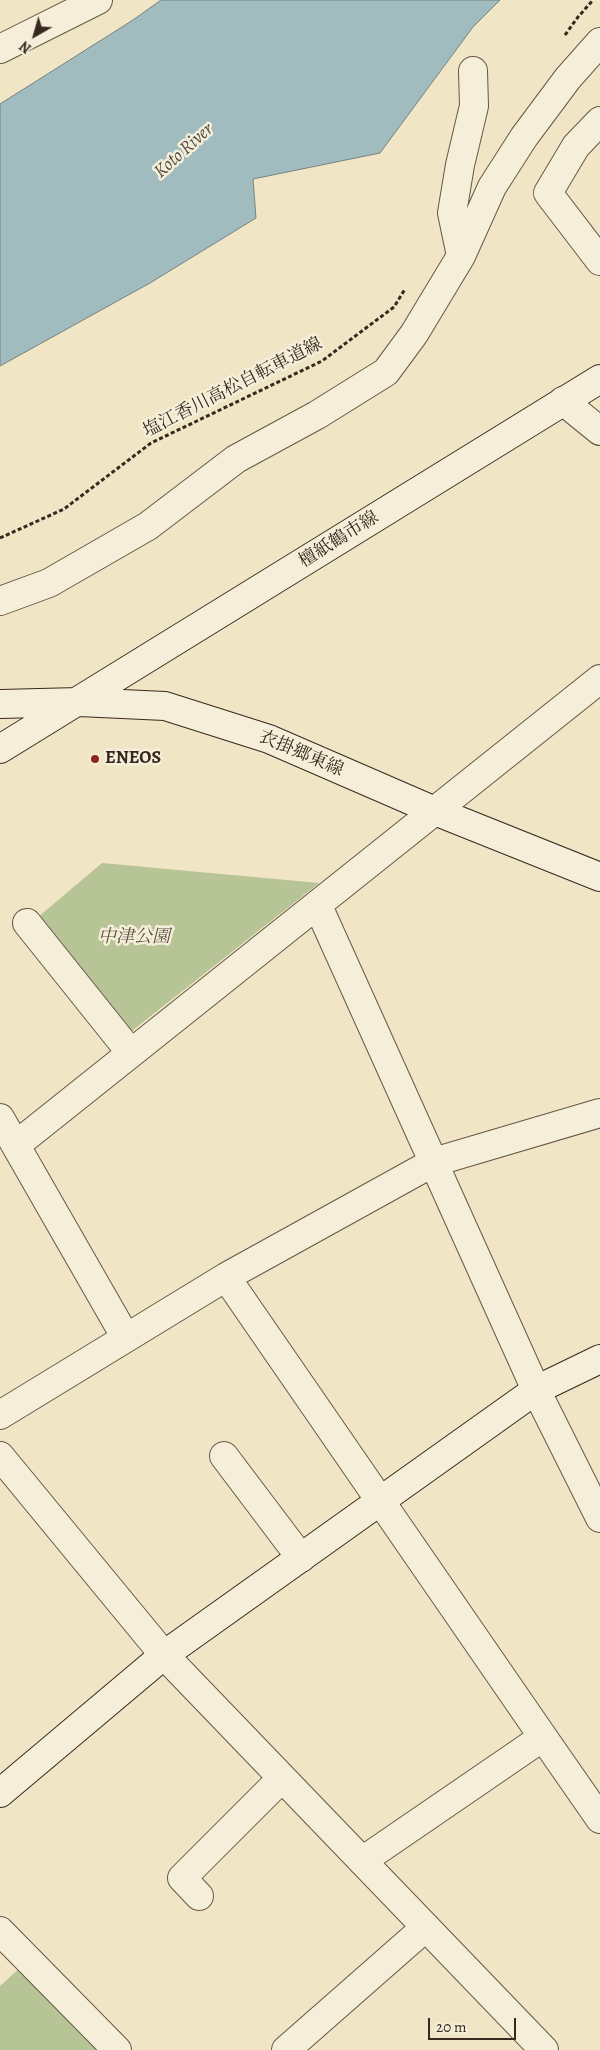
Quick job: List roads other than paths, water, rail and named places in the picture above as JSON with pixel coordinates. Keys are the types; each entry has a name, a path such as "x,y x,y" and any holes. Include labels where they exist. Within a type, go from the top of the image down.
{"street":[{"path":"0,49 98,0"},
{"path":"0,601 49,583 148,526 236,459 317,415 386,372 414,334 461,256 492,187 524,137 568,78 600,42"},
{"path":"461,256 452,213 460,165 474,106 473,71"},
{"path":"600,121 576,146 548,193 600,262"},
{"name":"檀紙鶴市線","path":"79,702 600,379"},
{"path":"564,401 600,430"},
{"path":"16,1145 600,680"},
{"path":"0,749 79,702"},
{"name":"衣掛郷東線","path":"0,704 79,702 165,706 270,739 435,811 600,877"},
{"path":"318,906 536,1390 600,1518"},
{"path":"27,923 131,1053"},
{"path":"0,1415 226,1277 434,1162 600,1113"},
{"path":"0,1118 126,1338"},
{"path":"226,1277 600,1820"},
{"path":"0,1794 164,1655 536,1390 600,1359"},
{"path":"0,1456 164,1655 544,2050"},
{"path":"224,1456 301,1558"},
{"path":"362,1861 543,1737"},
{"path":"199,1896 182,1878 282,1778"},
{"path":"298,2046 426,1927"},
{"path":"0,1931 117,2050"}],"water":[{"name":"Koto River","path":"161,0 500,0 473,27 380,153 253,179 256,218 150,283 0,366 0,104 133,20"}],"place":[{"name":"ENEOS","path":"95,759"}],"park label":[{"name":"中津公園","path":"134,938"}]}
